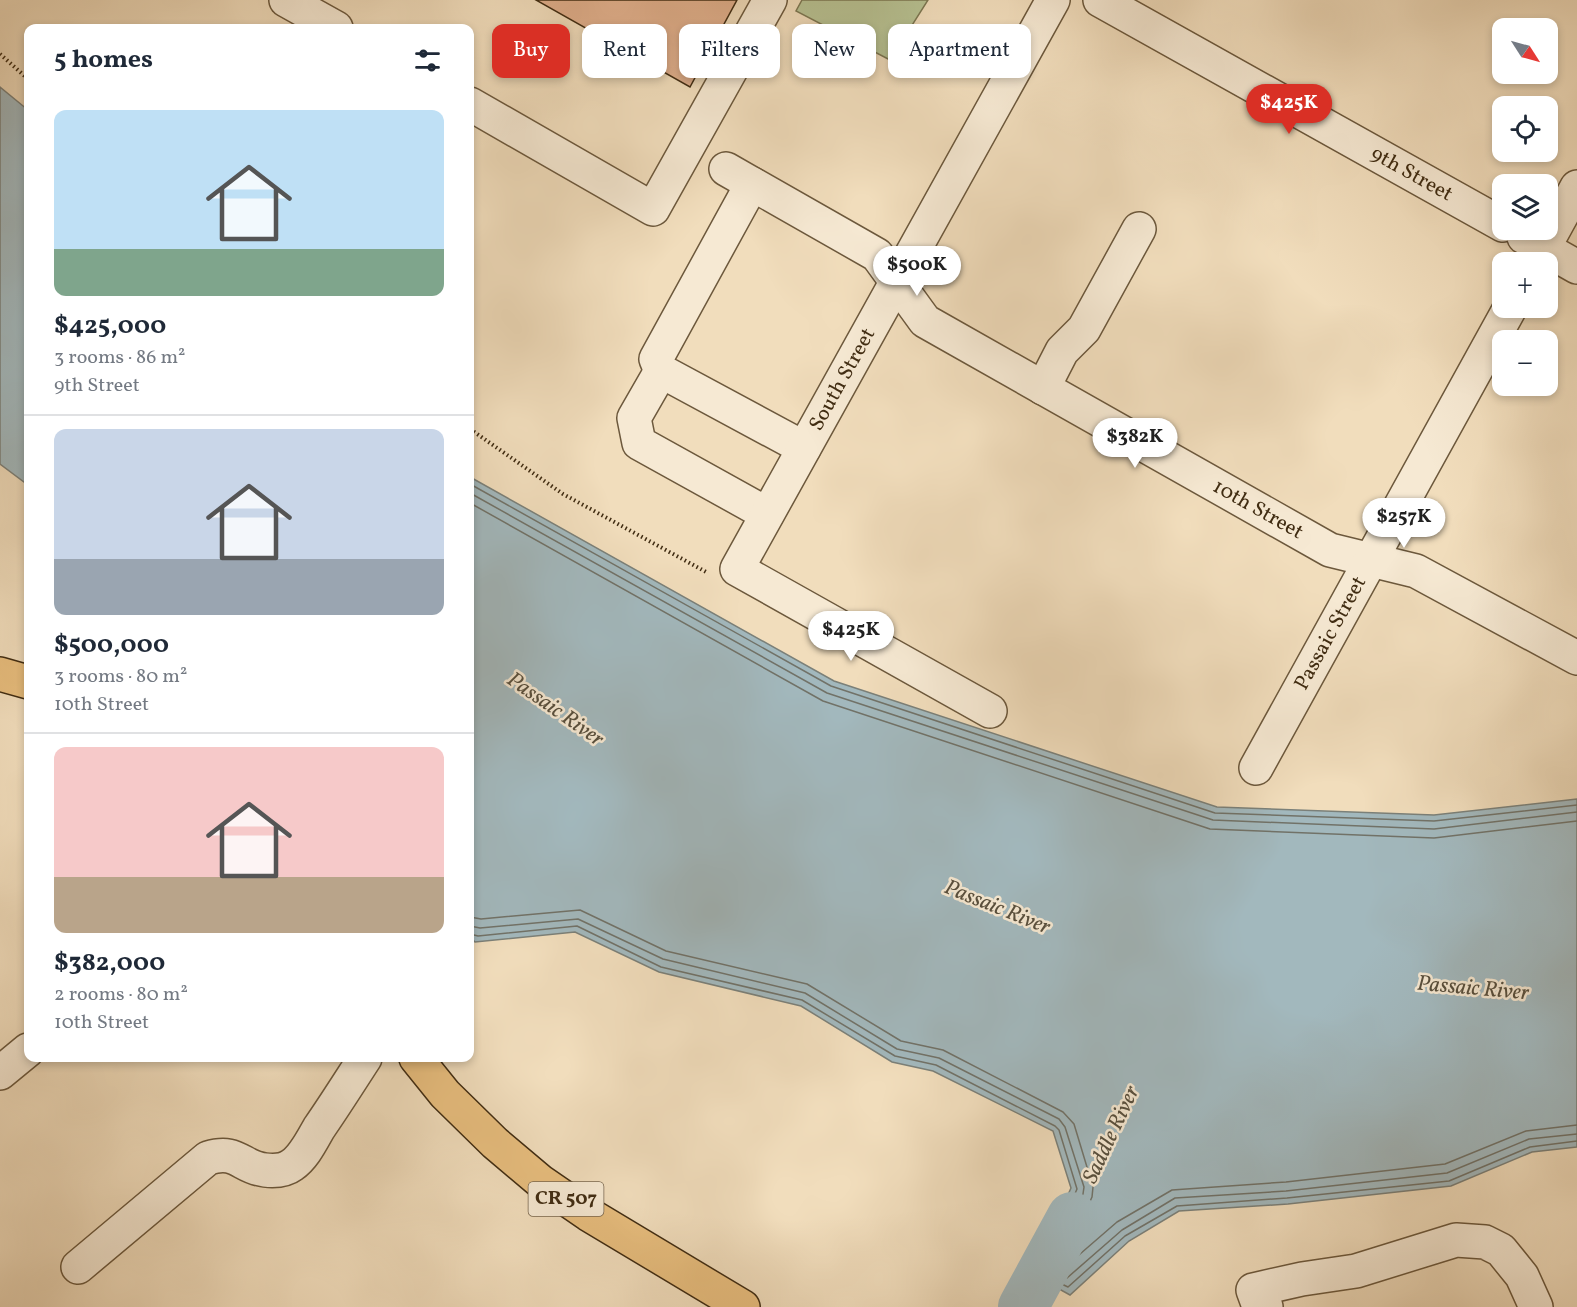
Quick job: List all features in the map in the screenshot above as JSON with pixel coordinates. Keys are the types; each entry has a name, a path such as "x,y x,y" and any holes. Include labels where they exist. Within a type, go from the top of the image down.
{"main road":[{"path":"0,674 24,681"},
{"name":"CR 507","path":"419,1062 445,1094 495,1143 540,1181 588,1214 743,1307"}],"street":[{"path":"286,0 329,24"},
{"path":"474,106 653,209 770,0"},
{"name":"South Street","path":"737,569 1053,0"},
{"name":"9th Street","path":"1100,0 1492,219"},
{"name":"10th Street","path":"661,371 656,360 739,176 877,255 925,321 1330,550 1416,572 1577,658"},
{"path":"1541,252 1577,187"},
{"path":"1043,388 1062,351 1084,329 1139,229"},
{"path":"1522,240 1536,252"},
{"path":"1558,261 1577,267"},
{"name":"Passaic Street","path":"1256,768 1504,318"},
{"path":"767,514 639,443 634,418 661,371 804,448"},
{"path":"737,569 990,711"},
{"path":"0,1073 24,1053"},
{"path":"78,1267 208,1158 227,1155 237,1157 248,1165 263,1170 278,1171 291,1166 310,1143 362,1062"},
{"path":"1266,1307 1257,1301 1253,1290 1302,1279 1356,1271 1456,1240 1485,1242 1501,1250 1522,1276 1536,1307"}],"path":[{"path":"0,54 24,75"},
{"path":"474,432 563,494 714,576 737,569"}],"green space":[{"path":"802,0 928,0 913,24 888,24 888,59 876,53 876,24 821,24 796,11"}],"water":[{"path":"0,87 24,107 24,482 0,464"},
{"name":"Passaic River","path":"474,479 834,681 1217,807 1434,815 1577,799 1577,1147 1532,1152 1451,1186 1288,1204 1179,1211 1129,1241 1070,1295 1032,1274 1071,1188 1053,1131 933,1071 892,1062 801,1006 659,972 575,932 475,942"}],"building":[{"path":"536,0 737,0 724,24 679,24 679,78 695,78 690,87 667,74 667,24 582,24 582,26"}],"waterway":[{"name":"Saddle River","path":"1023,1307 1072,1217"}]}
